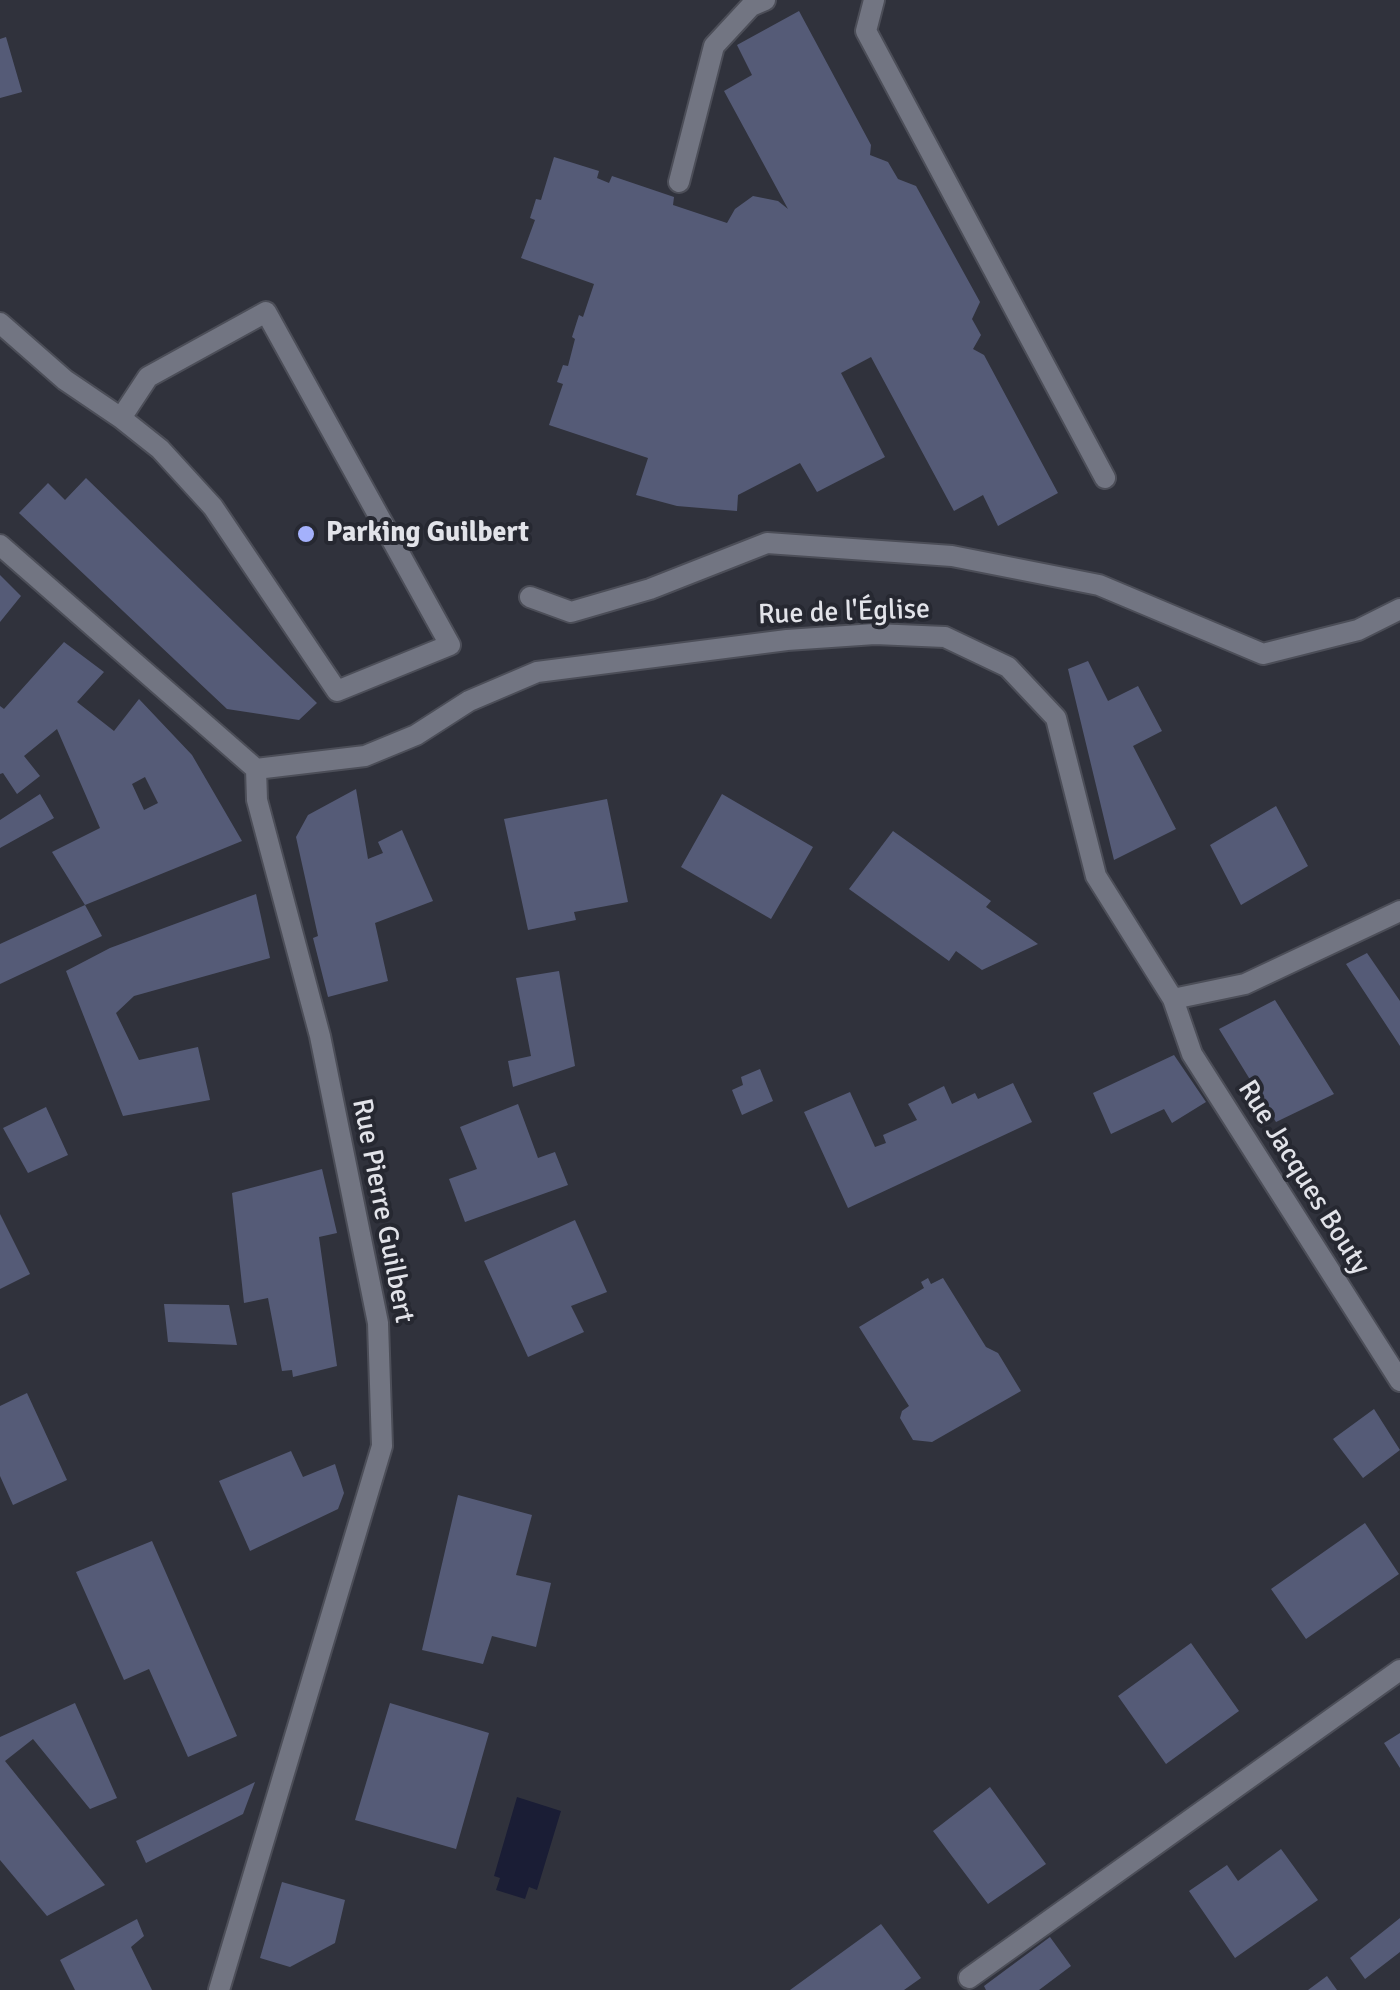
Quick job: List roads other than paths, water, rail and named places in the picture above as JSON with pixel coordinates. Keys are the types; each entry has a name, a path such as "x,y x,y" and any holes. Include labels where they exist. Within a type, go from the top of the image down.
{"street":[{"path":"679,182 714,46 751,6 765,0"},
{"path":"874,0 866,31 1105,478"},
{"path":"0,323 65,380 122,418 160,450 212,507 337,691 450,644 266,312 148,376 122,418"},
{"path":"530,597 571,612 650,589 768,543 952,556 1099,585 1263,654 1358,630 1400,609"},
{"path":"0,545 256,769"},
{"name":"Rue de l'Église","path":"256,769 365,756 416,735 469,701 538,672 786,640 875,634 945,636 1008,667 1056,718 1096,876 1174,999"},
{"name":"Rue Pierre Guilbert","path":"219,1990 382,1446 378,1323 320,1036 257,800 256,769"},
{"path":"1174,999 1244,984 1400,911"},
{"name":"Rue Jacques Bouty","path":"1174,999 1192,1054 1400,1382"},
{"path":"968,1978 1400,1670"}],"water":[{"path":"517,1797 561,1811 537,1890 529,1887 525,1899 496,1890 500,1878 494,1876"}],"place":[{"name":"Parking Guilbert","path":"306,534"}]}
